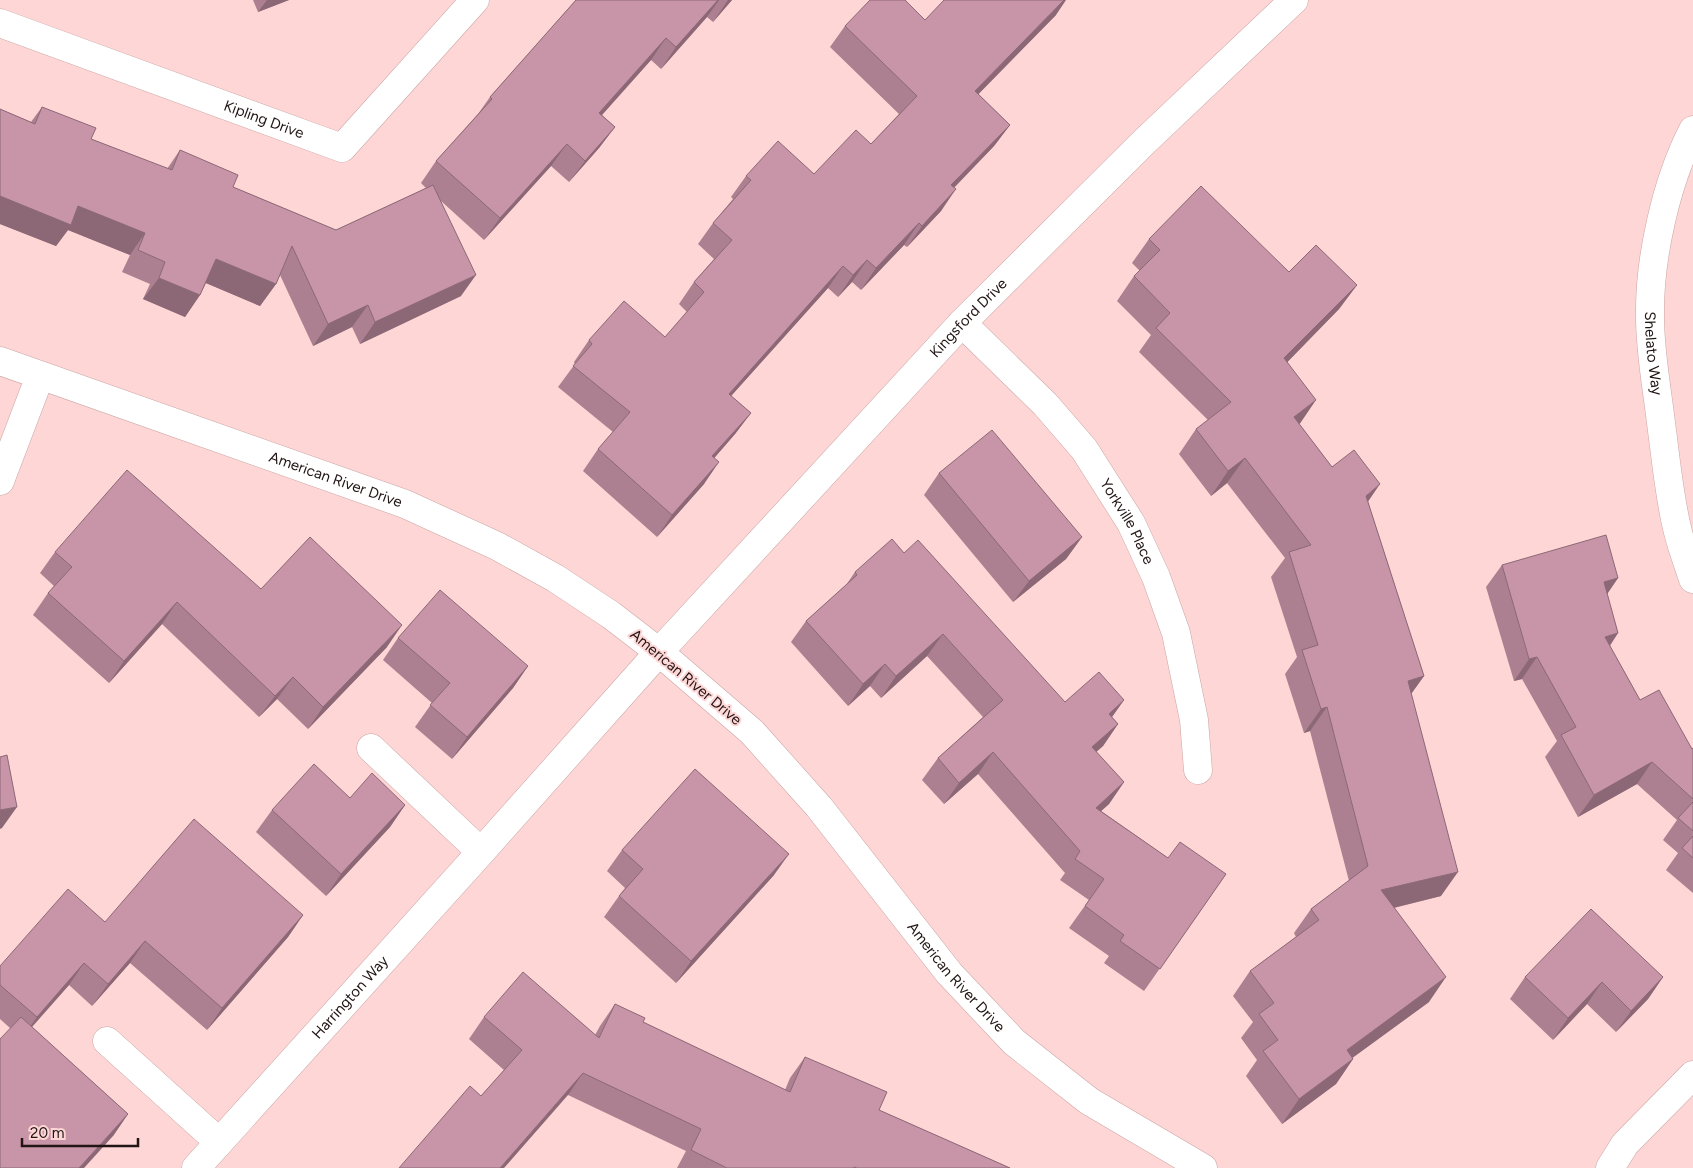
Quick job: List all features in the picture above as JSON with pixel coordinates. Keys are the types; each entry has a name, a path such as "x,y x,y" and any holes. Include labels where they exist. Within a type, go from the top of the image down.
{"street":[{"name":"Kipling Drive","path":"0,23 342,148 475,0"},
{"name":"Kingsford Drive","path":"659,652 962,323 1144,142 1294,0"},
{"name":"Shelato Way","path":"1693,130 1687,141 1667,198 1654,256 1650,316 1652,346 1672,502 1678,532 1693,579"},
{"name":"Yorkville Place","path":"962,323 1045,404 1077,441 1131,524 1156,577 1176,633 1194,720 1198,770"},
{"name":"American River Drive","path":"0,362 405,504 496,546 555,578 611,615 659,652 752,732 818,807 949,974 1014,1042 1089,1101 1203,1168"},
{"path":"0,481 40,376"},
{"name":"Harrington Way","path":"196,1168 659,652"},
{"path":"371,748 481,852"},
{"path":"107,1041 219,1142"},
{"path":"1610,1168 1625,1144 1693,1075"}],"building":[{"path":"576,0 718,0 676,47 666,38 599,113 615,127 585,161 567,144 500,218 436,161 492,99 490,97"},
{"path":"870,0 905,0 925,20 944,0 1064,0 975,91 1010,125 951,185 956,189 922,226 919,223 876,268 867,260 853,275 843,266 729,394 751,413 712,456 719,462 672,515 598,449 630,412 573,366 592,344 589,340 624,301 665,337 704,292 694,282 732,240 713,223 751,180 746,176 778,141 814,174 856,130 871,144 917,96 845,26"},
{"path":"42,107 96,128 91,139 172,170 180,150 238,175 233,187 336,230 433,185 476,275 375,322 368,305 328,324 292,246 276,284 216,259 200,295 159,278 165,262 138,250 145,233 78,206 71,225 0,196 0,109 35,124"},
{"path":"1201,186 1289,272 1316,245 1357,285 1284,358 1316,400 1294,417 1332,467 1354,450 1380,484 1366,496 1424,676 1408,681 1458,872 1381,890 1446,977 1347,1050 1353,1059 1299,1099 1263,1051 1278,1040 1259,1014 1274,1003 1250,971 1319,920 1311,909 1368,866 1327,707 1321,709 1302,650 1318,645 1289,552 1311,545 1245,458 1228,471 1196,429 1231,402 1156,328 1170,313 1134,276 1160,250 1149,239"},
{"path":"992,430 1082,537 1029,581 939,473"},
{"path":"127,470 261,589 310,537 402,625 323,707 293,677 275,696 177,602 124,661 48,593 72,567 55,552"},
{"path":"1606,535 1618,578 1604,582 1618,633 1605,637 1640,700 1659,690 1693,748 1693,799 1652,762 1594,795 1561,735 1576,727 1537,657 1529,659 1502,565"},
{"path":"892,539 904,553 918,540 1065,702 1099,672 1124,700 1109,714 1118,724 1092,747 1124,782 1096,808 1168,858 1180,842 1226,874 1160,969 1120,941 1124,935 1085,906 1104,879 1075,859 1080,851 993,752 959,783 938,758 1003,700 943,634 896,676 885,664 863,684 806,621 857,575 855,572"},
{"path":"440,590 528,666 467,737 430,705 450,683 398,638"},
{"path":"7,755 17,807 0,810 0,757"},
{"path":"314,764 350,798 372,773 405,805 341,874 272,810"},
{"path":"695,769 789,854 691,961 619,896 643,869 622,850"},
{"path":"1693,802 1693,831 1678,818"},
{"path":"194,819 303,915 222,1008 145,941 108,984 84,963 37,1017 0,985 0,966 68,889 105,922"},
{"path":"1693,836 1693,858 1682,848"},
{"path":"1591,909 1663,977 1631,1011 1602,982 1568,1018 1525,977"},
{"path":"523,972 599,1038 615,1004 645,1018 643,1022 790,1092 805,1057 887,1092 879,1110 1010,1168 727,1168 691,1150 701,1129 583,1073 500,1168 399,1168 470,1086 481,1096 522,1050 484,1017"},
{"path":"21,1017 128,1114 79,1168 0,1168 0,1039"}]}
